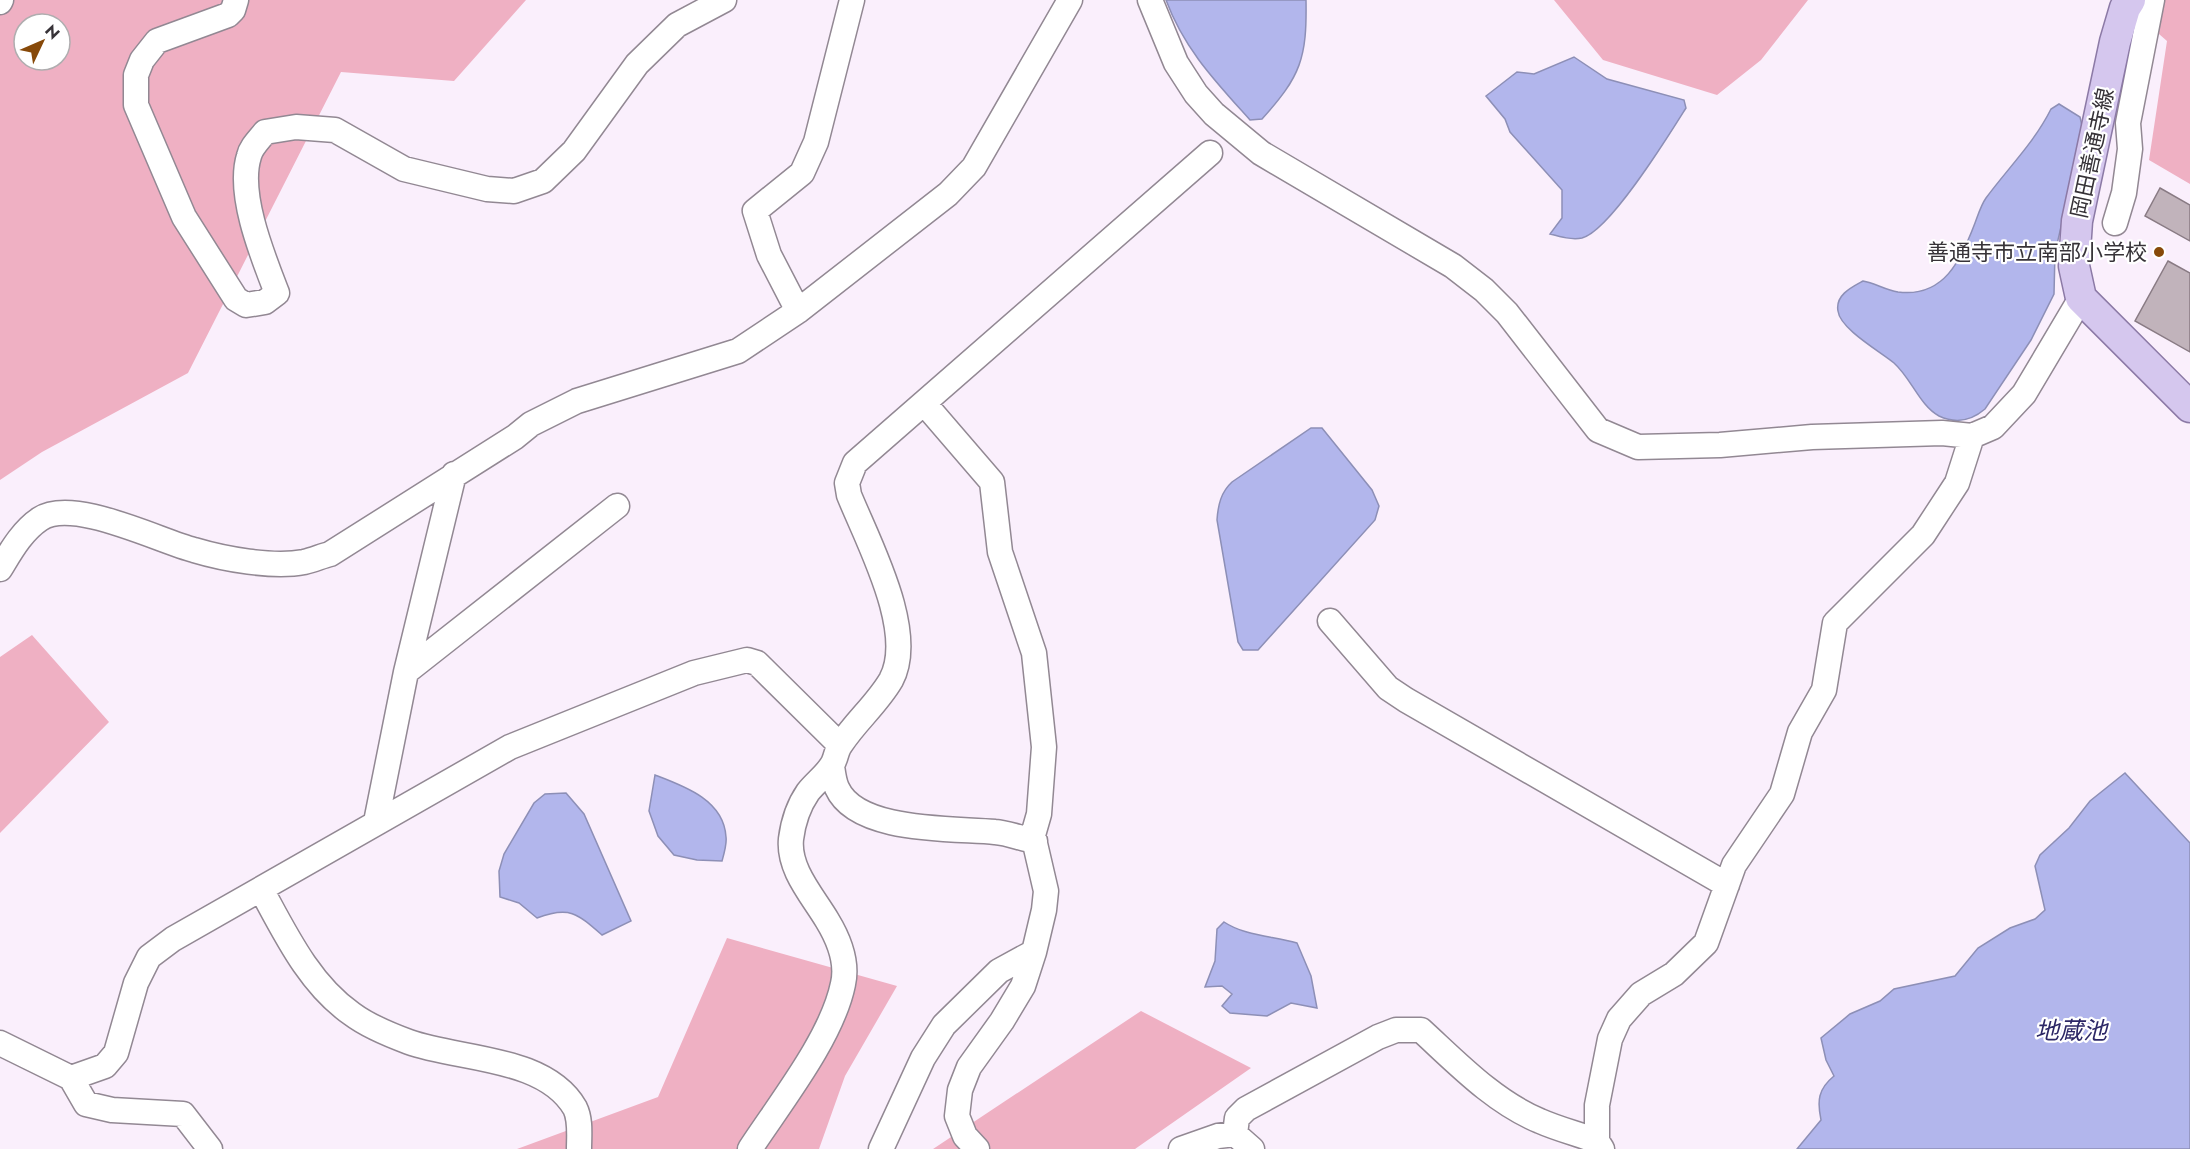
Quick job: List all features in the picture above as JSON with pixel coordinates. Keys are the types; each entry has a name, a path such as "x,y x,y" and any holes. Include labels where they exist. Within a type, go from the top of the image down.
{"main road":[{"name":"岡田善通寺線","path":"2081,298 2074,266 2077,221 2115,42 2124,8 2130,0"},
{"path":"2081,298 2190,407"}],"street":[{"path":"236,0 233,10 228,15 157,41 142,60 136,75 136,105 184,217 236,299 246,305 265,302 277,293 259,245 246,171 249,153 265,132 296,127 335,130 404,170 487,189 514,191 543,181 574,151 637,64 677,25 724,0"},
{"path":"798,311 769,255 755,211 802,173 816,142 852,0"},
{"path":"0,568 16,542 41,517 66,513 101,517 195,550 252,561 303,562 330,554 453,474 515,437 531,424 577,401 738,351 798,311 948,195 974,167 1070,0"},
{"path":"1150,0 1176,63 1196,94 1214,114 1261,153 1453,266 1484,290 1507,313 1598,430 1638,447 1812,437 1942,434 1972,436 1993,427 2024,394 2081,298"},
{"path":"2115,223 2124,193 2130,149 2128,123 2152,0"},
{"path":"750,1149 829,1025 844,983 843,957 834,932 792,863 791,840 797,814 808,793 891,679 899,651 899,634 896,623 847,483 855,463 1210,153"},
{"path":"924,403 993,482 1000,552 1034,653 1044,747 1039,814 1033,835 1046,891 1034,952 1023,986 1002,1021 969,1067 960,1090 957,1116 965,1136 977,1149"},
{"path":"1181,1149 1218,1136 1244,1142 1237,1118 1246,1109 1336,1057 1396,1030 1421,1030 1474,1078 1516,1108 1539,1121 1600,1145 1597,1105 1610,1039 1619,1019 1641,994 1674,974 1706,943 1734,865 1782,794 1800,732 1824,690 1835,623 1923,535 1956,483 1972,436"},
{"path":"376,822 406,672 453,474"},
{"path":"406,672 617,506"},
{"path":"1330,621 1388,688 1406,700 1727,885"},
{"path":"71,1078 105,1066 116,1053 136,983 149,957 173,939 510,747 694,673 747,660 757,663 836,756 838,790 867,815 894,824 1000,832 1035,841"},
{"path":"261,889 308,971 351,1014 409,1041 520,1068 557,1088 576,1109 580,1130 579,1149"},
{"path":"881,1149 923,1058 944,1025 999,971 1034,952"},
{"path":"0,1044 71,1078 86,1104 112,1110 183,1114 210,1149"}],"shaded area":[{"path":"0,0 526,0 454,81 341,72 188,373 42,452 0,480"},
{"path":"1554,0 1808,0 1761,60 1717,95 1603,60"},
{"path":"2120,0 2190,0 2190,184 2149,160 2167,41"},
{"path":"32,635 109,722 0,833 0,657"},
{"path":"727,938 897,986 845,1076 819,1149 517,1149 658,1097"},
{"path":"1141,1011 1251,1068 1135,1149 933,1149"}],"water":[{"path":"1166,0 1306,0 1305,37 1299,65 1285,90 1262,119 1250,120 1213,78 1182,34"},
{"path":"1574,57 1607,79 1684,100 1686,108 1667,139 1608,219 1594,232 1574,239 1550,234 1562,218 1562,190 1510,132 1505,119 1486,96 1517,72 1534,74"},
{"path":"2059,104 2080,117 2083,130 2055,253 2054,294 2031,340 1985,409 1963,420 1951,420 1939,416 1926,406 1906,376 1894,363 1862,340 1846,325 1838,311 1839,300 1845,292 1863,281 1898,292 1914,292 1939,283 1957,263 1986,198 2029,144 2051,109"},
{"path":"1311,428 1322,428 1372,490 1379,506 1375,520 1258,650 1243,650 1238,642 1217,520 1221,499 1232,482"},
{"name":"地蔵池","path":"2125,773 2190,843 2190,1149 1797,1149 1821,1120 1820,1096 1834,1076 1826,1060 1821,1038 1850,1014 1880,1001 1894,989 1955,976 1978,948 2010,928 2035,919 2045,910 2035,866 2040,855 2069,828 2090,801"},
{"path":"655,775 701,796 718,813 724,824 726,837 722,861 697,860 674,855 658,836 649,811"},
{"path":"566,793 584,814 631,921 602,935 586,921 572,914 557,912 537,918 519,903 500,897 499,871 504,854 534,803 545,794"},
{"path":"1224,922 1250,933 1297,943 1311,976 1317,1008 1291,1003 1267,1016 1230,1013 1222,1006 1232,994 1222,986 1205,987 1215,961 1217,929"}],"building":[{"path":"2160,188 2190,205 2190,241 2145,216"},
{"path":"2168,261 2190,273 2190,352 2135,321"}],"place":[{"name":"善通寺市立南部小学校","path":"2159,252"}]}
